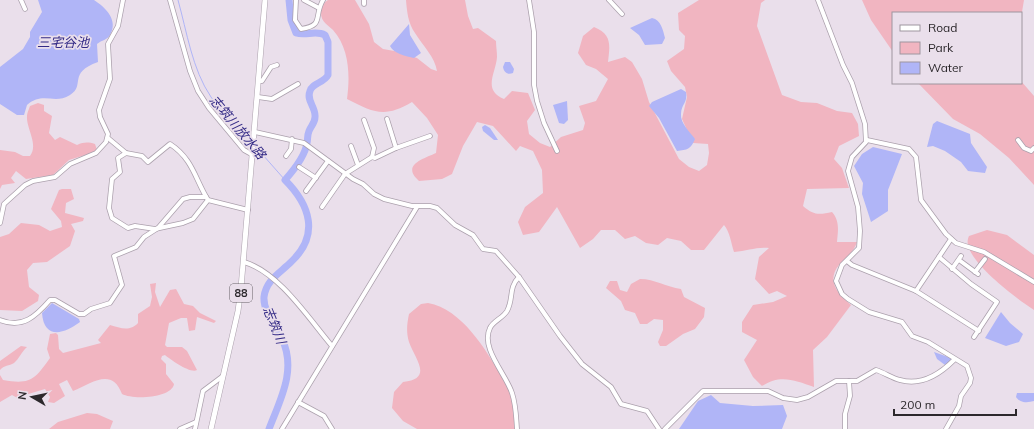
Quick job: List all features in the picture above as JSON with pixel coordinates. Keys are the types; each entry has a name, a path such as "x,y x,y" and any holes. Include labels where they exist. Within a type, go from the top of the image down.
{"main road":[{"name":"88","path":"211,429 238,312 244,262 265,0"}],"street":[{"path":"21,0 25,9"},
{"path":"123,0 118,26 108,44 110,79 99,110 108,138 126,153 142,156 148,162 170,144 178,149 190,162 207,199"},
{"path":"170,0 190,70 198,91 244,150 253,155"},
{"path":"296,0 295,20 301,29 312,27 316,24 319,8 323,0"},
{"path":"304,0 319,8"},
{"path":"529,0 534,32 534,85 544,123 557,151"},
{"path":"609,0 622,14"},
{"path":"818,0 837,51 852,83 866,124 867,140 852,157 848,171 858,207 860,231 859,248 839,269 836,281 842,294 869,312 902,322 912,336 928,342 954,360 966,366 971,378 946,429"},
{"path":"259,81 262,81 271,67 277,65"},
{"path":"258,96 272,99 298,84"},
{"path":"387,119 396,148"},
{"path":"364,120 374,148 372,157"},
{"path":"255,133 292,139 304,143 345,174 366,186 376,195 392,202 417,207 426,206 437,208 455,225 473,236 483,249 496,251 519,277 560,336 582,364 611,387 622,404 647,411 659,429"},
{"path":"322,207 345,174 358,165 372,157 375,158 396,148 430,136"},
{"path":"0,223 4,204 25,185 33,180 55,177 70,164 96,154 108,138"},
{"path":"286,156 291,149 292,139"},
{"path":"867,140 909,149 913,152 916,158 921,200 951,239 965,247 984,252 1034,282"},
{"path":"1018,140 1024,148 1031,151 1034,148"},
{"path":"351,146 358,165"},
{"path":"126,153 118,158 120,172 112,179 109,208 112,218 128,228 135,226 155,229 193,219 207,199"},
{"path":"306,191 328,161"},
{"path":"299,167 316,178"},
{"path":"0,320 12,324 26,321 50,300 55,300 79,314 84,314 91,309 110,303 122,285 114,256 136,247 144,237 155,229 183,199 190,197 207,199 248,210"},
{"path":"282,429 417,207"},
{"path":"916,291 951,239"},
{"path":"939,257 952,269 997,302 974,337"},
{"path":"952,269 960,258 976,273 985,259"},
{"path":"847,261 852,265 916,291 979,331"},
{"path":"244,262 259,268 283,288 332,346"},
{"path":"517,429 516,409 512,393 502,371 493,357 487,339 489,328 507,311 510,304 512,287 519,277"},
{"path":"665,429 703,391 768,391 783,398 797,400 808,397 836,381 863,379 876,370 900,380 910,382 923,380 945,370 954,360"},
{"path":"195,429 204,391 223,376"},
{"path":"845,429 845,414 850,396 849,381"},
{"path":"298,402 324,416 332,429"},
{"path":"180,429 196,422"}],"green space":[{"path":"328,0 355,0 369,24 374,42 383,49 400,52 417,58 431,69 437,71 434,61 418,38 409,21 406,0 465,0 468,16 473,29 478,28 496,41 497,57 492,81 493,91 504,99 512,91 528,93 535,110 527,121 529,134 540,143 550,147 561,137 583,130 585,123 579,106 596,101 608,79 596,69 586,65 578,53 583,36 594,27 604,33 607,37 609,45 608,62 625,57 632,62 642,79 649,102 679,159 689,167 699,171 707,165 709,153 708,144 693,143 682,119 687,97 685,87 671,71 667,61 684,49 685,36 679,30 678,13 699,0 765,0 761,3 757,26 782,95 801,102 817,103 837,111 852,113 858,124 859,136 839,146 834,159 842,168 849,188 807,189 803,206 816,214 832,212 835,215 838,230 837,242 857,242 852,252 835,271 835,287 851,305 827,337 813,350 814,387 788,379 775,380 762,386 753,377 744,360 757,340 742,332 742,322 753,305 773,302 787,296 777,291 769,294 755,279 759,257 769,248 734,252 729,234 724,225 704,250 691,250 681,241 667,238 658,245 646,243 635,236 625,239 615,230 601,230 593,239 580,248 557,207 539,232 523,235 518,222 525,207 543,193 542,170 533,151 520,146 516,151 493,126 477,122 463,146 452,174 442,179 419,181 412,171 413,167 420,160 436,153 438,135 427,118 412,102 394,110 380,112 365,108 347,99 348,63 346,54 339,38 323,21 321,16 322,8"},
{"path":"862,0 1024,0 1022,12 892,12 892,51 871,20"},
{"path":"1022,82 1034,96 1034,185 1009,158 980,134 953,119 919,84 1022,84"},
{"path":"38,103 44,105 44,111 52,116 49,133 55,140 60,137 77,145 93,143 95,144 97,150 95,152 69,160 53,175 26,179 16,171 11,178 15,183 2,185 0,189 0,150 15,152 23,156 30,156 33,142 27,121 27,115 30,106"},
{"path":"71,189 74,199 66,203 65,213 84,218 83,221 71,224 75,231 70,246 47,262 33,263 27,270 29,287 39,295 38,301 22,311 0,310 0,237 9,234 21,223 39,225 50,231 62,227 61,221 51,209 59,190"},
{"path":"987,230 1007,235 1034,255 1034,310 996,281 971,253 968,244 969,236"},
{"path":"640,279 651,280 670,287 681,289 684,297 705,308 704,317 695,329 683,334 666,346 660,346 658,342 663,330 663,320 654,319 647,324 640,324 635,313 625,310 621,301 606,288 610,281 617,281 620,290 627,292 631,284"},
{"path":"156,283 155,292 160,307 170,290 176,289 184,304 193,306 200,313 216,321 214,323 197,317 195,330 189,331 187,318 181,318 169,323 165,345 167,347 182,347 187,351 197,370 190,370 176,363 165,355 162,356 161,359 166,364 166,374 174,384 172,389 160,395 143,397 127,396 122,394 118,386 113,381 107,379 94,381 73,391 67,380 59,384 65,396 54,403 48,402 50,397 45,389 25,395 21,400 12,395 0,402 0,375 3,380 20,382 36,376 50,358 47,349 50,334 56,333 58,335 59,349 63,353 101,343 98,340 110,325 121,328 132,328 138,323 138,314 150,306 152,297 150,284"},
{"path":"428,303 452,313 481,343 512,395 515,408 516,429 417,429 403,421 392,408 394,392 403,382 418,377 420,373 418,361 407,335 407,325 409,314 421,304"},
{"path":"21,346 27,347 16,361 0,370 0,361"},
{"path":"87,413 97,414 113,421 110,429 49,429 58,422"}],"water":[{"name":"三宅谷池","path":"38,0 94,0 110,14 113,24 109,37 97,44 98,62 83,70 78,79 75,91 64,98 43,98 33,101 27,105 24,115 17,115 0,104 0,67 23,49 30,37 30,32 42,12"},
{"path":"652,18 660,23 665,38 662,44 645,45 639,35 630,28"},
{"path":"409,24 410,35 421,53 414,58 397,53 390,46"},
{"path":"505,62 510,62 514,69 513,73 508,74 504,71 503,67"},
{"path":"681,89 686,92 685,101 681,111 682,121 695,139 692,145 688,148 677,151 659,118 649,106 652,102"},
{"path":"567,101 568,120 564,124 559,123 553,105"},
{"path":"937,121 970,134 971,143 987,167 985,173 968,171 961,162 945,151 933,146 927,147 933,124"},
{"path":"485,125 490,128 498,140 494,140 483,131 482,127"},
{"path":"873,147 902,154 888,190 888,211 871,222 862,194 863,183 854,166 862,154"},
{"path":"52,303 79,319 80,322 61,332 51,331 44,322 42,313"},
{"path":"1001,312 1010,323 1023,334 1019,342 1006,346 985,338"},
{"path":"934,352 951,358 952,361 945,365 937,359"},
{"path":"1017,393 1034,393 1034,401 1022,401 1016,397"},
{"path":"711,395 720,403 753,406 783,405 787,416 782,429 679,429 698,401"}],"waterway":[{"name":"志筑川放水路","path":"178,0 191,50 204,86 215,103 250,140"},
{"name":"志筑川","path":"269,429 282,396 288,362 282,339 268,313 264,303 264,297 265,291 271,281 300,252 306,241 308,231 306,210 301,200 285,180 304,153 308,133 314,121 315,113 309,98 311,88 324,80 328,75 328,42 325,35 318,33 296,33 291,20 289,0"},
{"name":"志筑川放水路","path":"255,146 285,180"}]}
